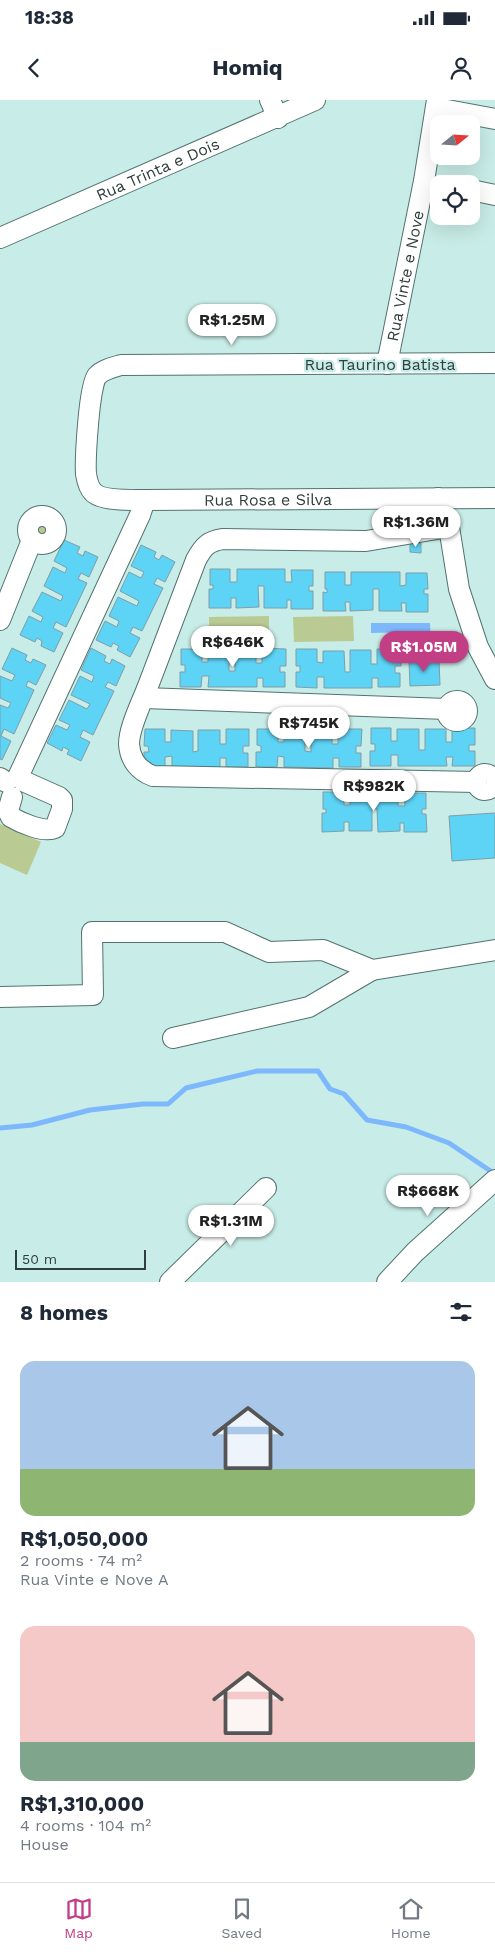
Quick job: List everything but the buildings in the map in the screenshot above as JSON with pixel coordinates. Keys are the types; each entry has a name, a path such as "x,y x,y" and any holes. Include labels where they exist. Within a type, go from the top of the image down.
{"street":[{"name":"Rua Trinta e Dois","path":"0,238 274,109 315,100"},
{"path":"436,104 495,119"},
{"name":"Rua Vinte e Nove","path":"432,175 436,104"},
{"name":"Rua Vinte e Nove","path":"387,364 430,190"},
{"path":"480,192 495,195"},
{"name":"Rua Taurino Batista","path":"86,473 93,383 97,375 121,365 495,363"},
{"name":"Rua Rosa e Silva","path":"86,473 89,485 94,493 104,498 145,500 495,498"},
{"path":"438,498 449,527 460,589 478,647 495,679"},
{"path":"12,783 136,524 145,500"},
{"path":"449,527 366,541 223,539 209,542 203,547 196,560 131,733 129,744 131,756 138,767 143,772 153,776 477,782"},
{"path":"0,620 32,540"},
{"path":"144,698 447,709"},
{"path":"0,996 93,995 92,932 225,932 268,952 323,950 372,970"},
{"path":"173,1038 309,1007 372,970 495,950"},
{"path":"387,1282 415,1252 495,1180"},
{"path":"170,1282 266,1188"}],"green space":[{"path":"43,517 53,520 56,530 53,540 43,543 33,540 30,530 33,520"},
{"path":"269,616 269,641 209,642 209,617"},
{"path":"353,616 354,641 294,642 293,617"},
{"path":"0,824 41,842 27,875 0,863"}],"water":[{"path":"371,623 430,623 431,647 416,647 415,632 371,633"}],"waterway":[{"path":"0,1128 32,1125 90,1110 143,1104 168,1104 186,1088 257,1071 318,1071 330,1089 344,1094 367,1120 406,1127 449,1143 492,1172"}]}
